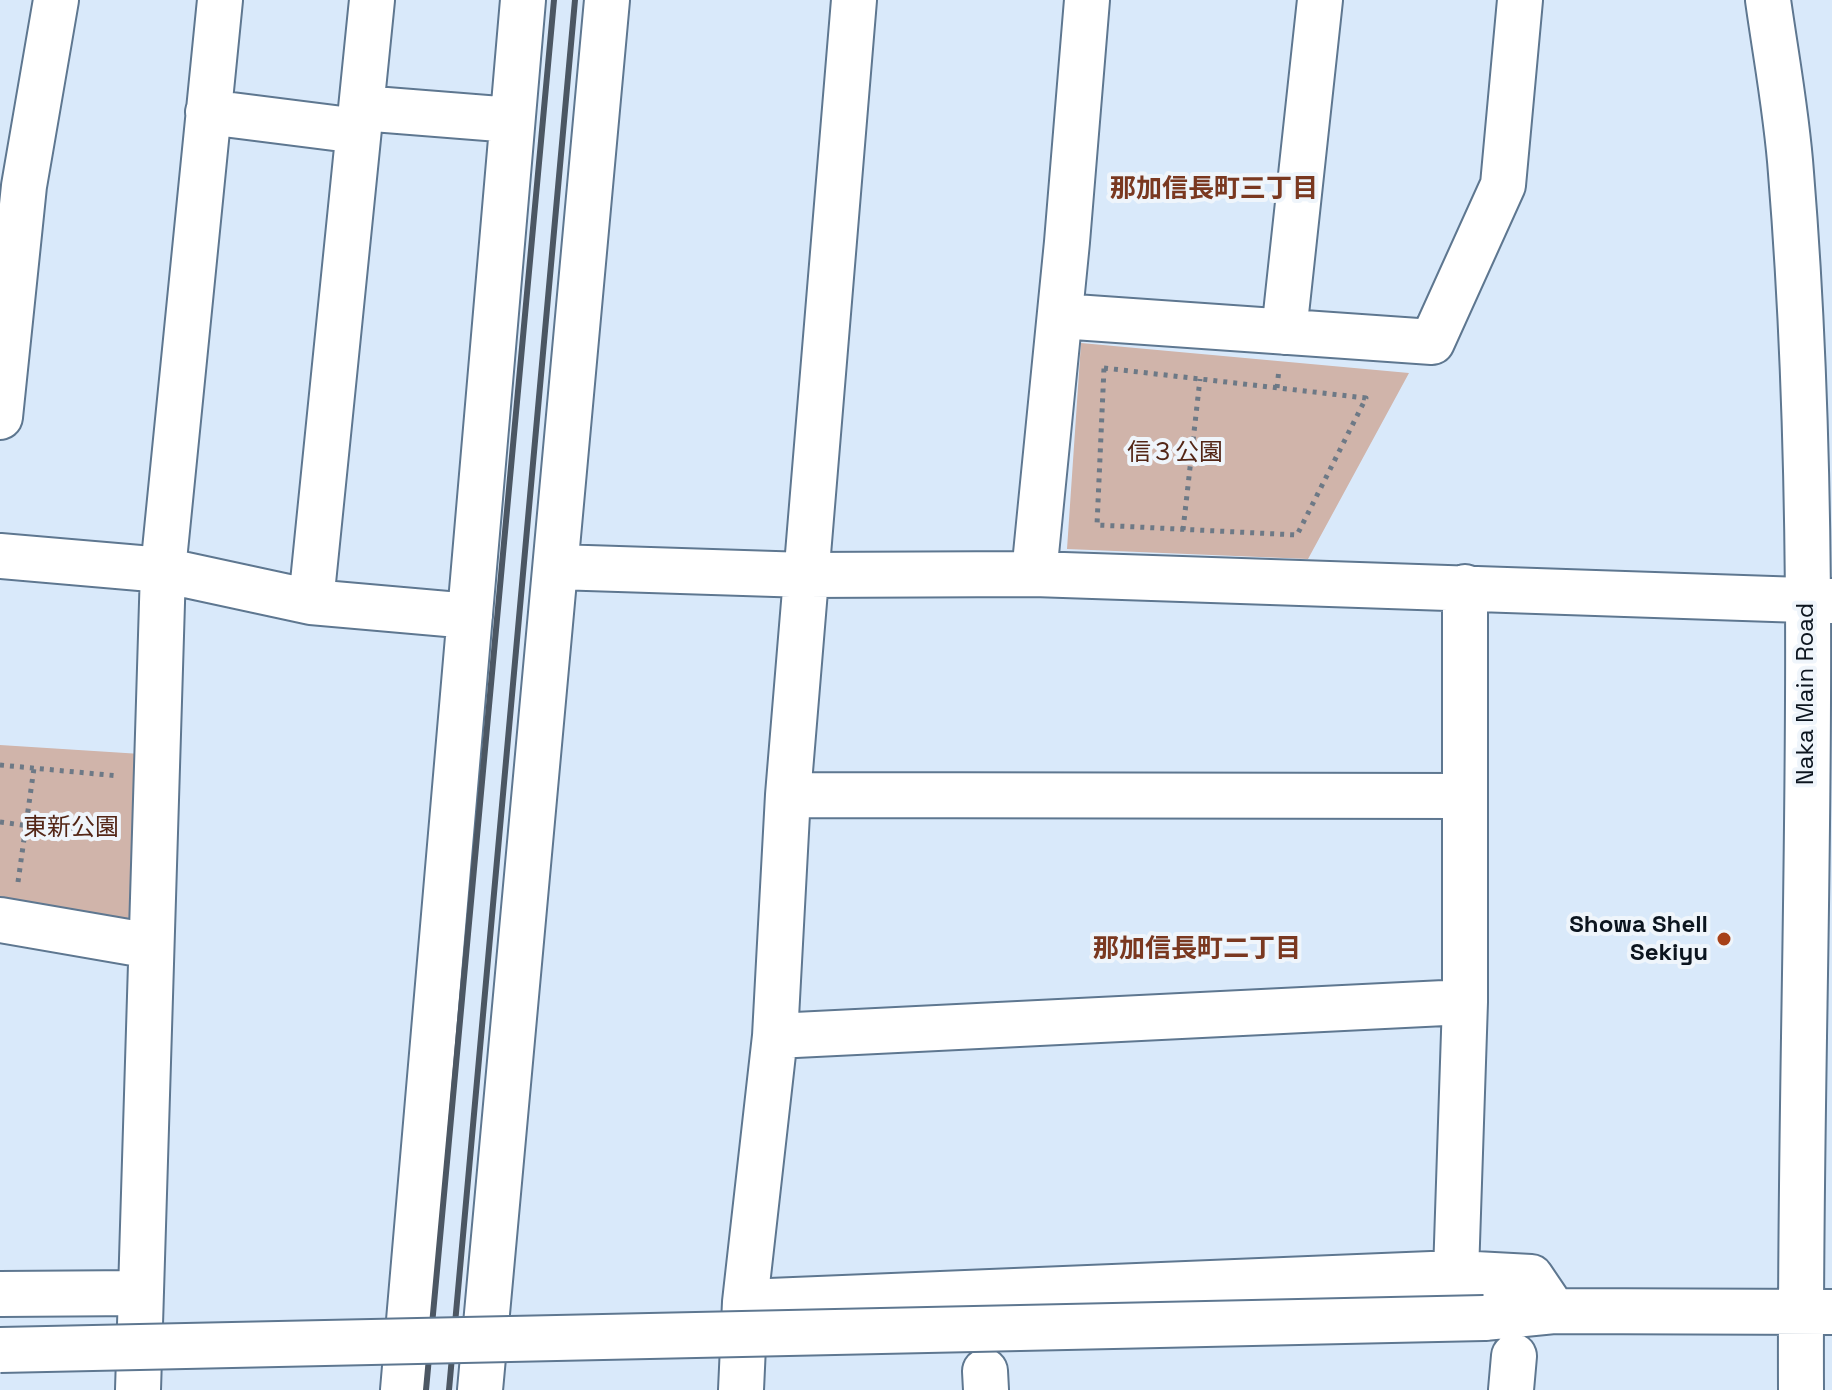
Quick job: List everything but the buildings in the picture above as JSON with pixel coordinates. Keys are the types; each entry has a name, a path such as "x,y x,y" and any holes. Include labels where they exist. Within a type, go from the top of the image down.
{"street":[{"path":"0,417 24,186 56,0"},
{"path":"0,1364 138,1376 163,570 220,0"},
{"path":"311,602 372,0"},
{"path":"403,1390 523,0"},
{"path":"480,1390 607,0"},
{"path":"741,1390 745,1302 775,1036 788,795 854,0"},
{"path":"1034,574 1087,0"},
{"path":"1284,332 1320,0"},
{"path":"1060,316 1432,342 1503,185 1520,0"},
{"name":"Naka Main Road","path":"1768,0 1791,168 1819,601 1816,1312 1801,1390"},
{"path":"208,112 360,120 512,120"},
{"path":"0,556 163,570 311,602 470,616"},
{"path":"556,567 806,575 1034,574 1819,601"},
{"path":"1456,1273 1465,1002 1465,587"},
{"path":"788,795 1465,796"},
{"path":"9,895 151,946"},
{"path":"775,1036 1465,1002"},
{"path":"745,1302 1456,1273 1531,1277 1554,1311"},
{"path":"0,1294 141,1293"},
{"path":"0,1350 1484,1318 1554,1311 1816,1312"}],"path":[{"path":"1104,368 1366,398 1297,535 1183,530 1097,525 1104,368"},
{"path":"1183,530 1200,379"},
{"path":"0,765 130,777"},
{"path":"9,895 26,826 34,768"},
{"path":"0,822 129,840"},
{"path":"9,895 32,885"}],"green space":[{"name":"信３公園","path":"1081,343 1409,373 1308,559 1067,549"},
{"name":"東新公園","path":"0,745 141,754 141,928 0,901"}],"railway":[{"path":"426,1390 554,0"},
{"path":"449,1390 575,0"}],"place":[{"name":"Showa Shell Sekiyu","path":"1724,939"}],"district":[{"name":"那加信長町三丁目","path":"1214,190"},
{"name":"那加信長町二丁目","path":"1197,950"}]}
